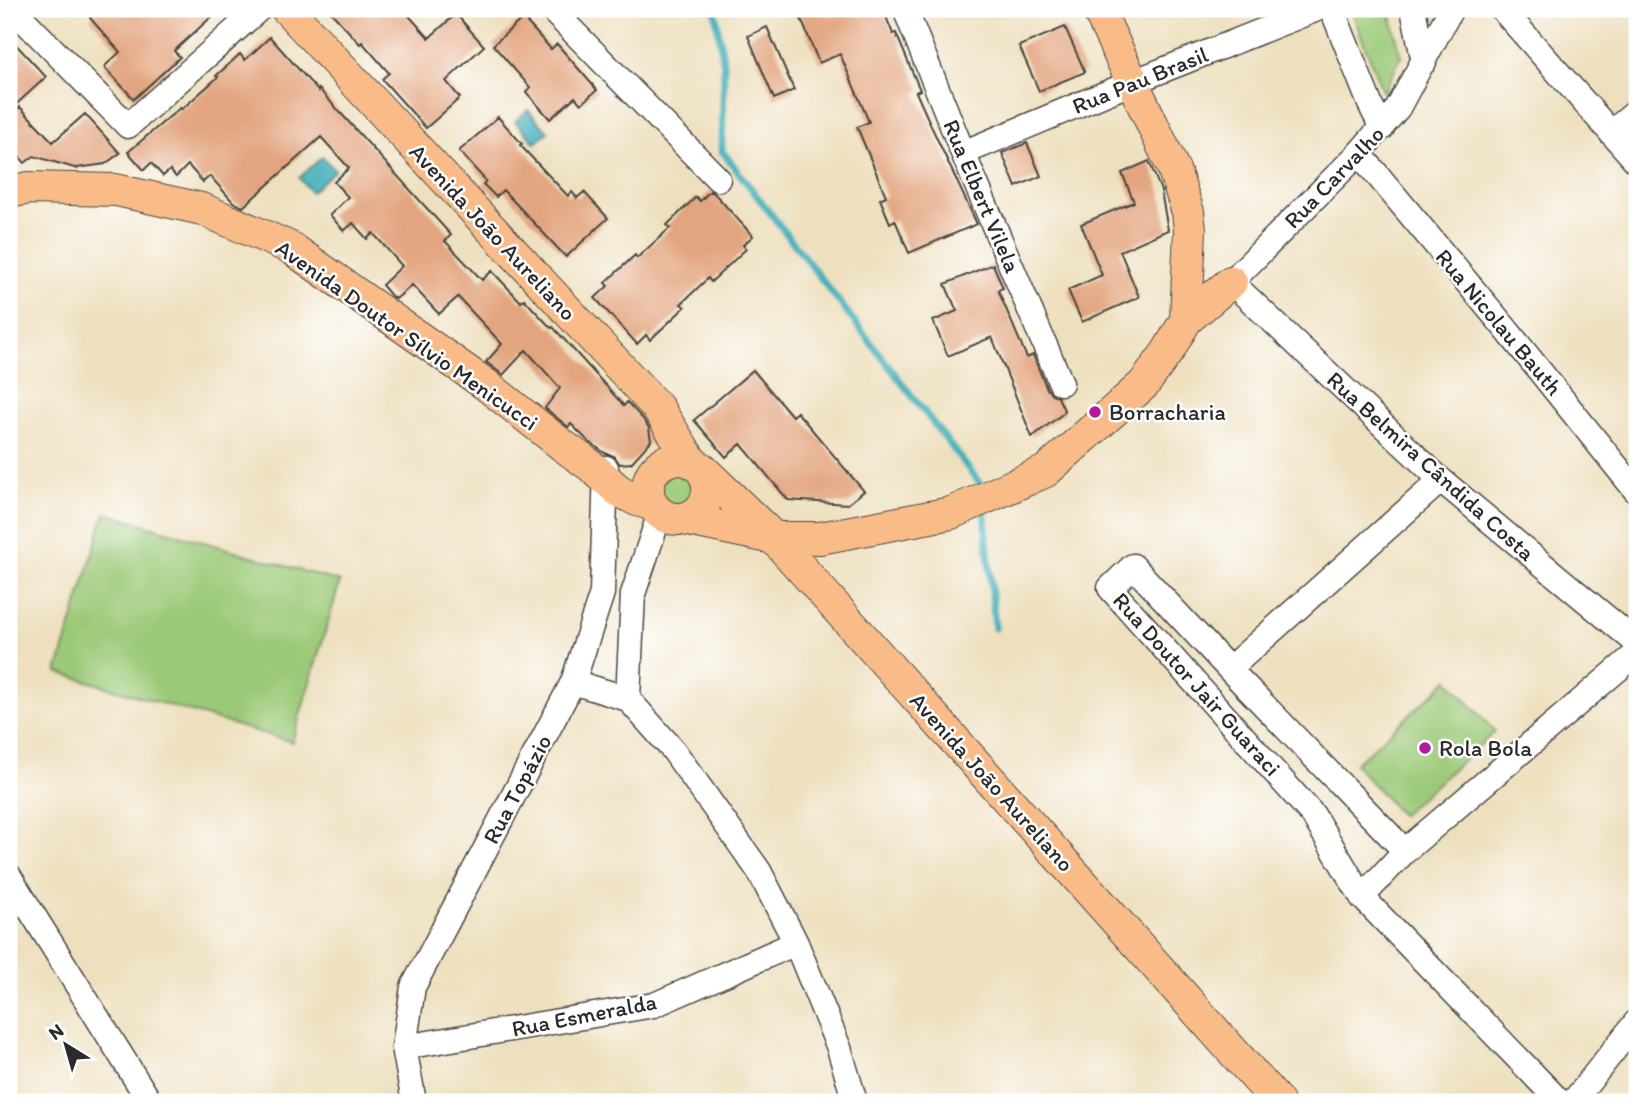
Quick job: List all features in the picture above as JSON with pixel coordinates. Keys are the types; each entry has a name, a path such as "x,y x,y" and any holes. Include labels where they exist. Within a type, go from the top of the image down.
{"main road":[{"name":"Avenida João Aureliano","path":"287,9 658,408 672,487 774,538 1278,1102"},
{"name":"Avenida Doutor Sílvio Menicucci","path":"9,192 29,188 116,190 202,209 291,248 485,384 562,445 601,471 627,496 672,487 774,538 820,538 951,513 1046,471 1144,384 1186,320 1190,230 1188,212 1174,170 1098,9"},
{"name":"Rua Carvalho","path":"1186,320 1231,282"}],"street":[{"path":"15,21 128,126 259,9"},
{"path":"551,9 718,179"},
{"name":"Rua Elbert Vilela","path":"905,9 1061,383"},
{"name":"Rua Pau Brasil","path":"963,153 1317,9"},
{"path":"1332,9 1382,128"},
{"path":"1413,9 1424,62"},
{"name":"Rua Carvalho","path":"1231,282 1382,128 1398,108 1451,9"},
{"path":"1502,9 1637,162"},
{"path":"1611,133 1637,111"},
{"name":"Rua Nicolau Bauth","path":"1359,153 1637,492"},
{"name":"Rua Belmira Cândida Costa","path":"1231,282 1441,480 1637,643"},
{"name":"Rua Topázio","path":"414,1102 404,1047 413,987 573,682 602,593 601,471"},
{"path":"1229,669 1441,480"},
{"path":"628,699 633,594 672,487"},
{"name":"Rua Doutor Jair Guaraci","path":"1405,851 1133,566 1110,588 1313,815 1362,897 1560,1102"},
{"path":"602,593 633,594"},
{"path":"1362,897 1405,851 1637,653"},
{"path":"573,682 628,699 674,751 759,871 796,943 839,1048 855,1102"},
{"path":"11,887 150,1102"},
{"name":"Rua Esmeralda","path":"404,1047 654,1005 796,943"},
{"path":"1573,1102 1637,1021"}],"green space":[{"path":"1351,9 1389,9 1401,56 1383,93"},
{"path":"679,472 692,477 697,490 692,503 679,508 666,503 661,490 666,477"},
{"path":"105,513 340,582 292,742 57,672"},
{"name":"Rola Bola","path":"1448,680 1495,732 1401,815 1355,764"}],"water":[{"path":"528,110 548,132 535,143 515,121"},
{"path":"322,157 335,170 311,192 299,178"}],"building":[{"path":"100,9 220,9 174,51 180,57 134,99 104,67 120,52 90,18"},
{"path":"328,9 403,9 429,38 456,14 484,46 446,81 460,98 426,128 382,79 389,73"},
{"path":"797,9 829,9 832,17 850,9 883,9 920,90 916,92 977,224 909,253 895,220 890,223 880,199 886,196 857,127 869,122 840,54 819,63"},
{"path":"523,18 551,49 557,44 597,90 581,104 575,97 550,119 526,92 530,87 493,45"},
{"path":"767,27 794,90 774,99 748,36"},
{"path":"1065,27 1085,72 1039,91 1019,46"},
{"path":"9,37 46,77 9,111"},
{"path":"270,37 451,235 445,241 482,280 492,271 521,302 524,299 551,328 553,327 624,406 627,402 643,419 649,428 651,441 631,463 620,464 614,456 589,442 571,424 568,427 545,408 560,388 526,350 503,375 486,362 502,344 458,297 439,314 412,285 396,299 392,297 382,285 402,266 373,233 367,239 353,223 344,231 330,215 348,197 334,182 349,168 321,137 243,207 233,202 210,176 203,182 188,165 176,177 170,170 163,176 151,163 144,170 128,152 182,109 240,54 245,60"},
{"path":"20,107 53,142 85,114 120,153 105,164 78,169 34,156 25,163 9,145 9,118"},
{"path":"498,117 522,144 520,145 568,196 572,192 577,198 584,192 608,218 566,257 503,190 496,197 483,184 486,181 459,151"},
{"path":"1027,143 1041,176 1016,187 1002,153"},
{"path":"1149,161 1161,191 1168,230 1120,251 1139,297 1082,322 1068,290 1102,275 1081,224 1134,202 1122,173"},
{"path":"710,191 753,236 743,245 746,249 711,282 708,278 681,304 685,307 650,340 646,335 637,344 595,298 608,286 605,283 635,255 637,258 670,228 667,225 696,197 700,201"},
{"path":"993,264 1003,288 998,290 1027,358 1033,355 1047,389 1058,397 1065,412 1032,437 992,337 948,356 933,321 957,311 945,284"},
{"path":"753,370 792,416 797,412 864,491 848,504 788,500 741,444 726,457 694,420"}],"waterway":[{"path":"715,9 724,66 722,151 982,486 982,491"},
{"path":"984,506 995,628"}],"place":[{"name":"Borracharia","path":"1095,412"},
{"name":"Rola Bola","path":"1425,748"}]}
